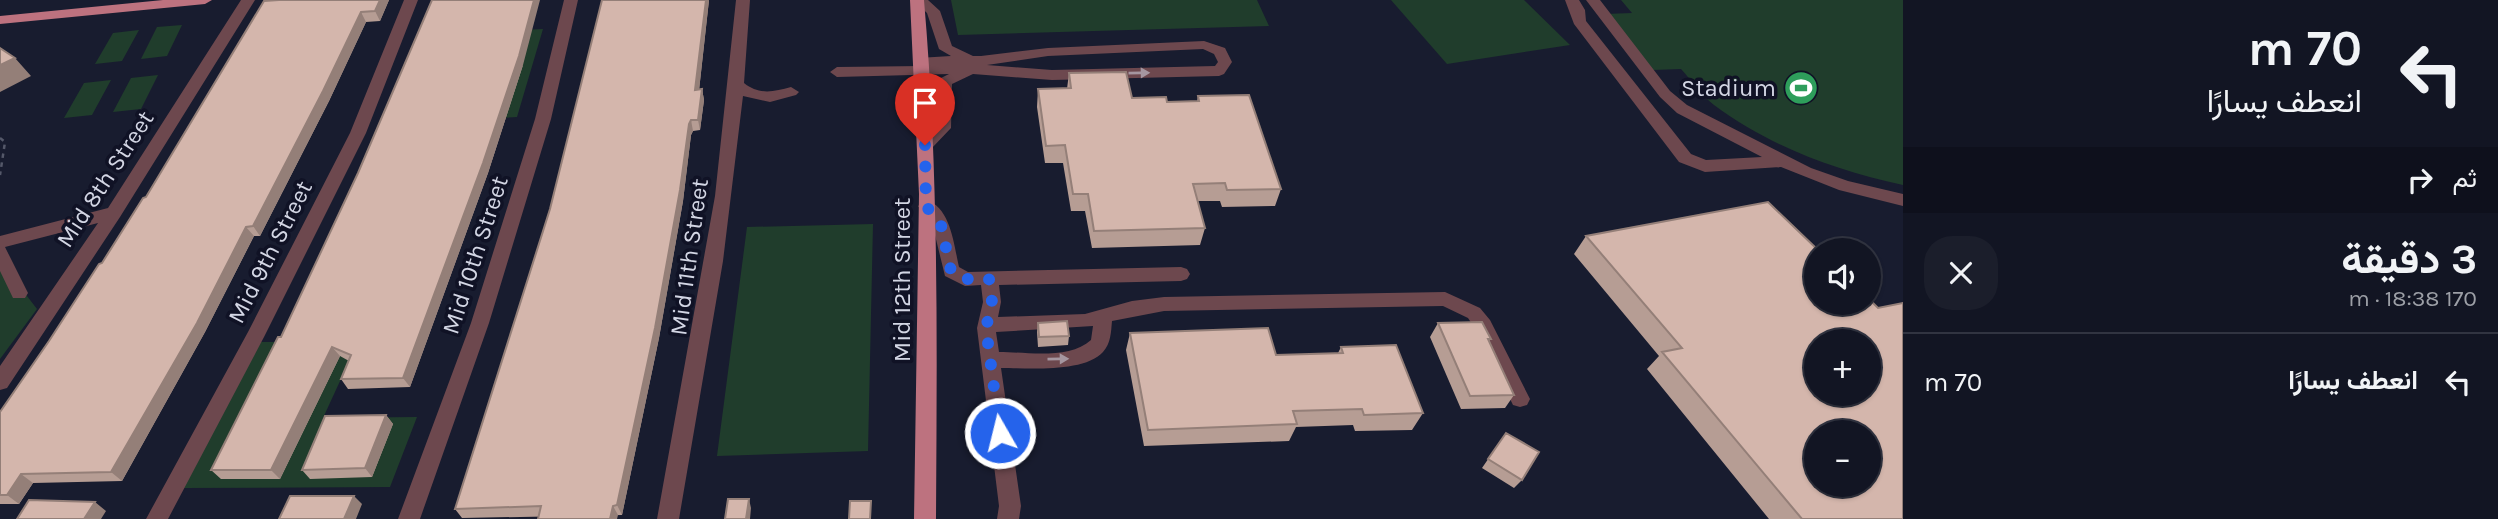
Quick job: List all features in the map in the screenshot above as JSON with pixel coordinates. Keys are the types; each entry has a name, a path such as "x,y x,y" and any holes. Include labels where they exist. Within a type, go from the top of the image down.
{"main road":[{"path":"0,20 205,0"},
{"name":"Mid 12th Street","path":"919,0 924,63 926,206 925,519"}],"street":[{"name":"Mid 8th Street","path":"0,382 114,214 248,0"},
{"name":"Mid 9th Street","path":"157,519 255,337 358,133 411,0"},
{"name":"Mid 10th Street","path":"409,519 480,323 543,119 571,0"},
{"name":"Mid 11th Street","path":"668,519 704,326 739,86 743,0"},
{"path":"919,0 933,11 946,49 982,65"},
{"path":"1572,0 1578,10 1579,21 1689,161 1705,166 1783,161"},
{"path":"1593,0 1675,104 1783,161 1845,186 1903,200"},
{"path":"837,67 924,63 982,65 1031,73 1219,71 1225,62 1220,51 1204,45 1028,55 982,65 946,81 943,88 943,128 925,145"},
{"path":"1028,55 1031,73"},
{"path":"739,86 750,94 766,97 791,92"},
{"path":"926,206 941,225 951,271 965,279 1181,274"},
{"path":"0,242 114,214"},
{"path":"0,252 19,293"},
{"path":"989,279 992,302 986,325 1010,506 1008,519"},
{"path":"986,325 1085,321 1132,308 1164,304 1445,299 1467,309 1483,325 1520,399"},
{"path":"990,360 1073,358 1088,355 1100,340 1102,318"}],"path":[{"path":"0,138 5,142 0,175"}],"green space":[{"path":"951,0 1257,0 1269,26 958,35"},
{"path":"1391,0 1524,0 1570,45 1447,64"},
{"name":"Stadium","path":"1621,0 1903,0 1903,185 1828,164 1781,145 1714,105 1681,69 1652,70 1605,14 1632,13"},
{"path":"182,25 167,56 141,59 157,27"},
{"path":"543,29 517,117 450,121 481,32"},
{"path":"139,30 122,61 95,64 113,33"},
{"path":"158,75 141,109 113,112 131,78"},
{"path":"111,80 92,115 64,118 84,83"},
{"path":"873,224 868,451 717,456 747,227"},
{"path":"0,261 37,309 0,359"},
{"path":"261,342 358,342 323,418 417,417 390,487 182,488"}],"building":[{"path":"380,0 375,11 361,12 253,226 246,227 197,323 111,472 21,474 7,495 0,495 0,412 146,197 264,1"},
{"path":"432,0 534,0 519,56 483,163 403,378 341,379 351,355 332,347 271,470 211,470 278,337 281,337 358,173"},
{"path":"602,0 706,0 695,90 702,89 698,120 691,120 689,124 655,328 617,505 613,506 610,519 538,519 541,506 455,509 550,209"},
{"path":"0,48 15,58 0,65"},
{"path":"1126,72 1132,98 1166,97 1167,102 1199,101 1198,96 1249,95 1281,189 1227,190 1225,183 1193,184 1205,228 1094,231 1088,194 1073,194 1065,145 1046,146 1038,89 1071,88 1069,73"},
{"path":"1768,202 1806,238 1804,315 1881,315 1881,307 1903,303 1903,519 1802,519 1662,352 1682,348 1586,236"},
{"path":"1067,321 1069,336 1039,337 1038,323"},
{"path":"1482,322 1514,395 1470,396 1438,323"},
{"path":"1268,328 1276,355 1343,353 1341,347 1396,345 1423,413 1364,415 1362,409 1293,411 1297,424 1148,430 1130,333"},
{"path":"386,415 365,468 302,470 325,416"},
{"path":"1506,433 1539,452 1522,480 1488,459"},
{"path":"290,496 354,496 344,519 279,519"},
{"path":"728,499 749,499 746,519 725,519"},
{"path":"29,500 95,502 84,519 17,519"},
{"path":"850,501 871,501 870,519 849,519"}],"place":[{"name":"Stadium","path":"1801,88"}],"route":[{"path":"925,145 926,206 941,225 949,267 959,278 989,279 992,302 986,328 1000,433"}]}
